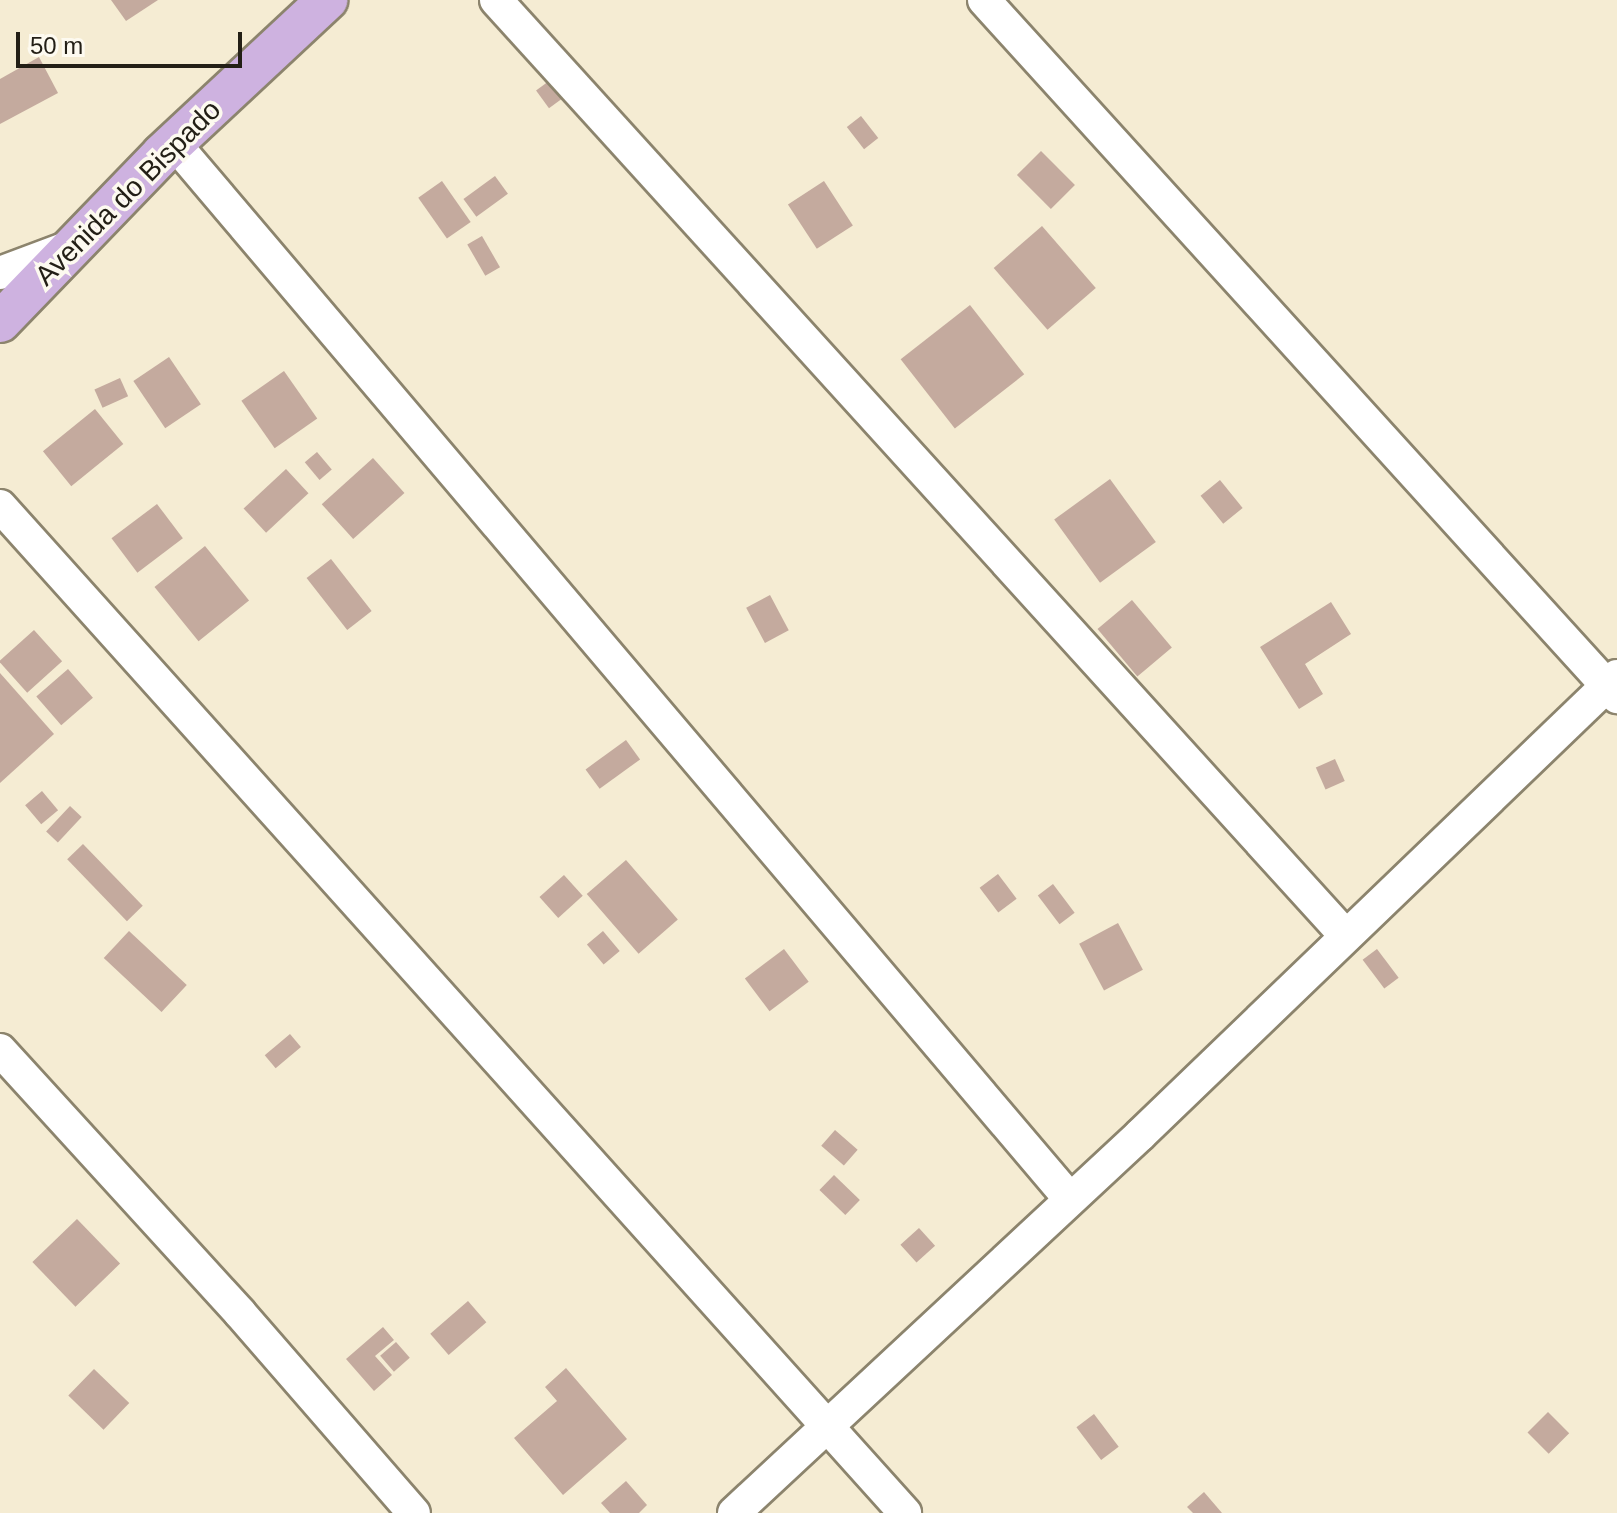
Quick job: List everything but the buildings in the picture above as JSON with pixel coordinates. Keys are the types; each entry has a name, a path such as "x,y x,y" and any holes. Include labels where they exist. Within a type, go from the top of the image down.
{"main road":[{"name":"Avenida do Bispado","path":"0,322 174,143 327,0"}],"street":[{"path":"496,0 1346,936"},
{"path":"734,1513 1614,687 984,0"},
{"path":"174,143 1070,1199"},
{"path":"0,273 75,244"},
{"path":"0,506 905,1513"},
{"path":"0,1050 240,1313 414,1513"}]}
